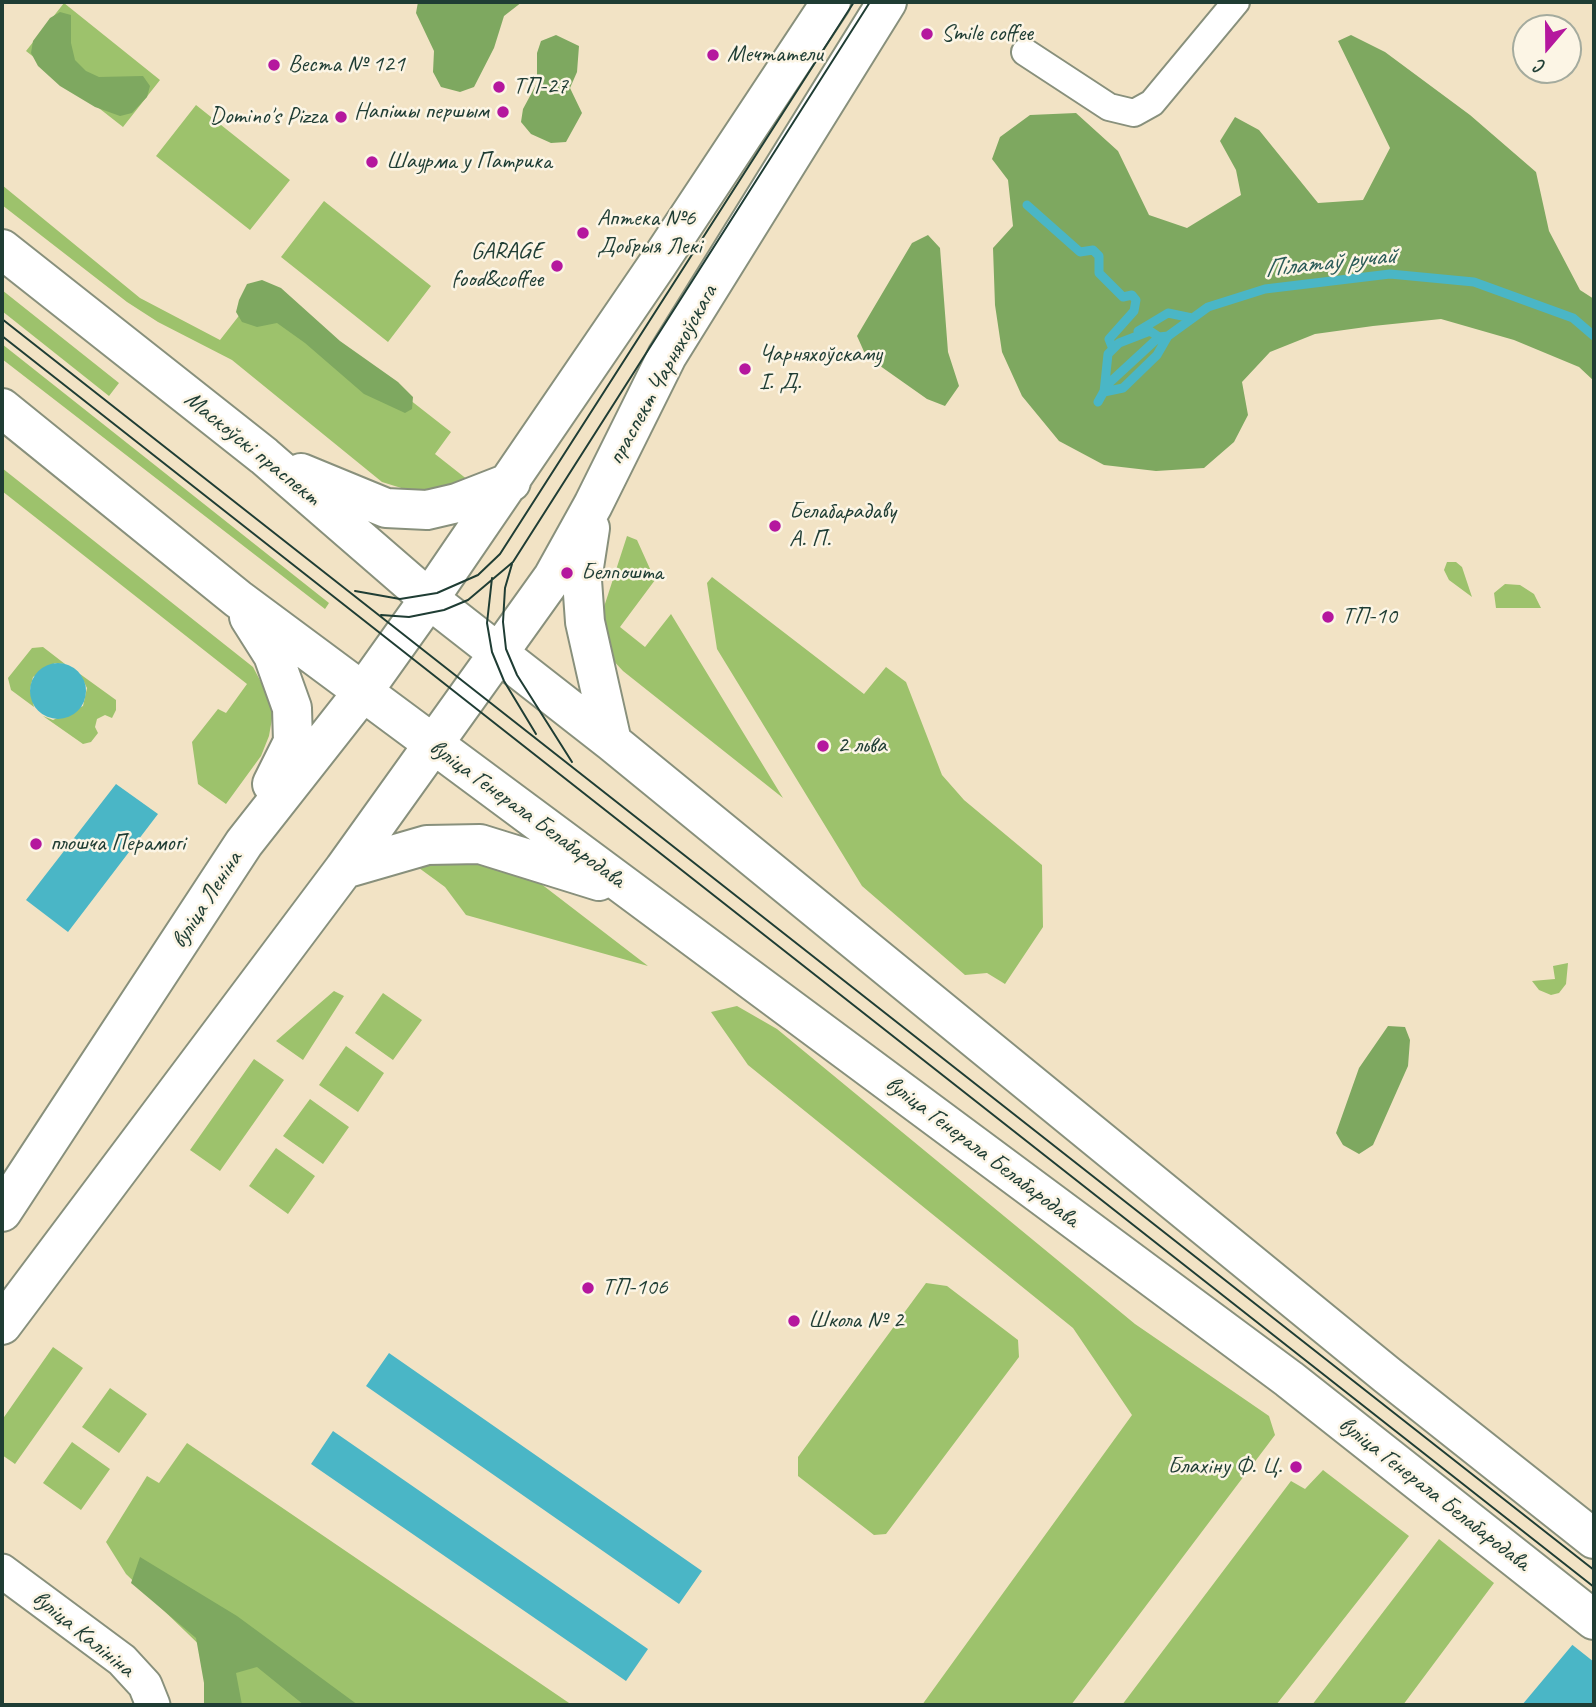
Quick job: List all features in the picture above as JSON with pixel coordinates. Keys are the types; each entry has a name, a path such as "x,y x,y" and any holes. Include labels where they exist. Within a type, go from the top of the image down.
{"main road":[{"path":"429,599 511,482 831,2"},
{"name":"праспект Чарняхоўскага","path":"432,743 552,577 593,505 667,356 887,2"},
{"name":"Маскоўскі праспект","path":"2,249 264,456 429,599 500,651"},
{"path":"2,408 238,599 362,693"},
{"path":"264,456 386,508 427,510 457,503 511,482"},
{"path":"593,505 582,580 584,622 612,742"},
{"path":"238,599 273,655 292,708 293,742 244,843"},
{"name":"вуліца Леніна","path":"2,1212 244,843 362,693 429,599"},
{"path":"500,651 1387,1376 1594,1539"},
{"name":"вуліца Генерала Белабародава","path":"362,693 634,892 1348,1425 1594,1620"},
{"path":"2,1325 344,869 432,743"},
{"path":"344,869 427,845 480,844 533,858 634,892"}],"street":[{"path":"1025,52 1109,107 1134,113 1152,103 1236,2"},
{"name":"вуліца Калініна","path":"2,1571 122,1660 145,1685 153,1705"}],"green space":[{"path":"418,2 522,2 504,16 494,48 474,87 460,92 441,87 433,72 434,51 416,13"},
{"path":"64,3 160,80 123,127 26,51"},
{"path":"60,12 71,15 71,43 75,60 86,71 99,77 143,76 150,86 147,97 132,113 120,116 95,107 60,86 38,66 31,53 33,41 50,18"},
{"path":"556,35 579,46 577,72 570,88 582,113 566,142 551,143 531,134 521,122 523,109 537,83 537,53 541,41"},
{"path":"1351,35 1385,52 1470,115 1536,172 1549,231 1580,290 1594,299 1594,381 1579,367 1514,340 1441,319 1373,326 1315,334 1270,352 1242,382 1248,415 1234,442 1204,468 1156,471 1104,465 1059,441 1022,396 1002,352 995,305 993,248 1013,226 1008,180 992,159 1000,137 1030,115 1076,113 1118,151 1149,215 1187,228 1241,195 1236,170 1220,141 1235,117 1259,130 1318,203 1363,200 1390,148 1338,41"},
{"path":"196,105 290,180 250,230 156,156"},
{"path":"2,185 140,298 220,340 263,285 451,432 435,454 468,480 445,492 411,491 382,482 232,360 158,322 127,302 2,205"},
{"path":"324,201 431,286 388,342 281,257"},
{"path":"928,235 940,248 948,352 959,386 945,406 927,399 866,356 857,336 912,243"},
{"path":"262,280 281,288 340,341 398,382 413,397 412,409 405,413 364,394 305,343 277,323 257,327 242,322 236,312 239,300 247,284"},
{"path":"2,290 119,383 109,396 2,311"},
{"path":"2,344 329,603 325,609 2,359"},
{"path":"2,468 253,667 270,699 273,713 269,736 261,756 226,804 198,784 192,742 218,709 226,713 247,684 2,491"},
{"path":"627,536 637,540 655,580 620,627 645,647 671,614 783,798 623,671 610,657 605,641 603,610"},
{"path":"1447,562 1456,562 1462,567 1472,597 1449,580 1444,570"},
{"path":"712,577 864,694 886,667 906,682 942,775 964,800 1042,865 1043,927 1005,984 987,973 965,975 862,886 717,649 707,583"},
{"path":"1505,584 1520,585 1534,594 1541,608 1496,608 1494,593"},
{"path":"43,647 65,664 55,663 33,677 30,689 34,707 11,690 8,678 32,648"},
{"path":"80,674 116,700 116,710 112,718 105,715 97,719 95,727 98,733 91,742 83,744 43,716 53,720 83,706 87,688"},
{"path":"459,854 536,880 648,966 466,915 445,887 419,868 429,860"},
{"path":"1568,963 1566,984 1559,993 1551,995 1539,990 1532,981 1555,979 1553,966"},
{"path":"334,991 344,996 303,1060 276,1041"},
{"path":"383,993 422,1020 393,1060 355,1033"},
{"path":"737,1006 777,1029 1135,1324 1269,1416 1275,1435 1071,1705 922,1705 1132,1415 1073,1328 748,1065 711,1012"},
{"path":"1388,1026 1405,1027 1410,1040 1408,1066 1373,1145 1359,1154 1343,1145 1336,1133 1359,1068"},
{"path":"346,1046 384,1073 358,1112 319,1085"},
{"path":"254,1059 284,1080 220,1171 190,1150"},
{"path":"310,1099 349,1127 323,1164 283,1136"},
{"path":"276,1148 315,1176 288,1214 249,1186"},
{"path":"926,1283 947,1286 1018,1340 1019,1357 886,1534 874,1535 798,1476 798,1457"},
{"path":"53,1347 83,1368 15,1464 2,1455 2,1420"},
{"path":"110,1388 147,1414 119,1453 82,1427"},
{"path":"72,1442 110,1469 81,1510 43,1483"},
{"path":"187,1443 572,1705 220,1705 215,1660 126,1574 106,1542 147,1476 159,1483"},
{"path":"1323,1470 1409,1536 1276,1705 1122,1705 1291,1481 1305,1489"},
{"path":"1439,1539 1494,1583 1403,1705 1312,1705"},
{"path":"140,1557 237,1616 358,1705 304,1705 257,1667 236,1673 242,1705 204,1705 204,1683 196,1638 131,1583"}],"water":[{"path":"52,663 64,663 78,671 86,685 84,702 78,711 64,719 52,719 35,707 30,697 30,685 42,668"},
{"path":"116,784 158,814 68,932 26,900"},
{"path":"389,1353 702,1571 679,1604 366,1386"},
{"path":"333,1431 648,1649 626,1681 311,1464"},
{"path":"1594,1619 1594,1705 1522,1705"}],"pier":[{"path":"1594,1615 1594,1662 1570,1643"}],"waterway":[{"path":"1027,205 1080,252 1093,250 1099,256 1099,273 1123,297 1132,295 1136,300 1134,311 1109,339 1113,349"},
{"name":"Пілатаў ручай","path":"1098,402 1108,384 1159,337 1168,336 1208,307 1265,289 1390,274 1474,282 1573,318 1594,336"},
{"path":"1138,331 1168,313 1192,318"},
{"name":"Пілатаў ручай","path":"1159,337 1150,331 1119,343 1108,354 1104,392 1123,388 1157,355 1168,336"}],"tram line":[{"path":"355,591 400,599 437,593 478,575 500,554 854,2"},
{"path":"381,615 409,617 444,610 468,600 513,562 870,2"},
{"path":"2,319 1594,1570"},
{"path":"2,336 1594,1587"},
{"path":"512,564 505,588 503,622 506,649 517,675 572,762"},
{"path":"492,578 487,623 492,652 504,681 536,734"}],"place":[{"name":"Smile coffee","path":"927,34"},
{"name":"Мечтатели","path":"713,55"},
{"name":"Веста № 121","path":"274,65"},
{"name":"ТП-27","path":"499,87"},
{"name":"Напішы першым","path":"503,112"},
{"name":"Domino's Pizza","path":"341,117"},
{"name":"Шаурма у Патрика","path":"372,162"},
{"name":"Аптека №6 Добрыя Лекі","path":"583,233"},
{"name":"GARAGE food&coffee","path":"557,266"},
{"name":"Чарняхоўскаму І. Д.","path":"745,369"},
{"name":"Белабарадаву А. П.","path":"775,526"},
{"name":"Белпошта","path":"567,573"},
{"name":"ТП-10","path":"1328,617"},
{"name":"2 льва","path":"823,746"},
{"name":"плошча Перамогі","path":"36,844"},
{"name":"ТП-106","path":"588,1288"},
{"name":"Школа № 2","path":"794,1321"},
{"name":"Блахіну Ф. Ц.","path":"1296,1467"}]}
